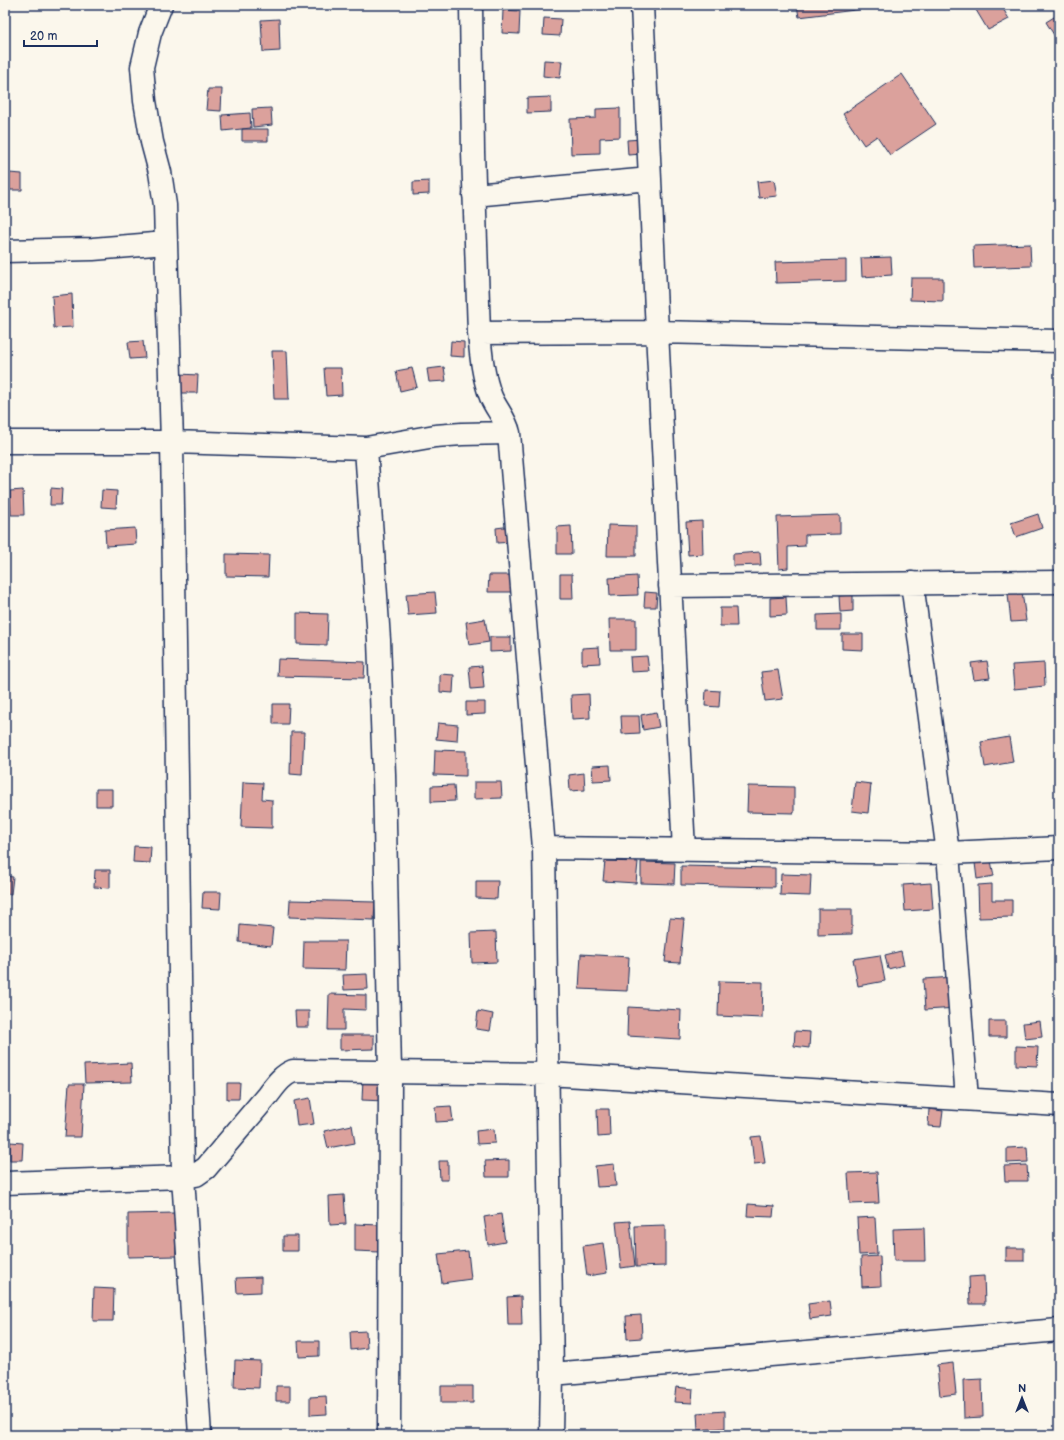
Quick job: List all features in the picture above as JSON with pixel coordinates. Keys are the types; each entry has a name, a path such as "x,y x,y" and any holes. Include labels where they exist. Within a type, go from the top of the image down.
{"street":[{"path":"161,5 150,33 142,67 145,102 163,192 166,243 172,442 183,1177 200,1435"},
{"path":"471,5 474,195 479,333 482,362 491,397 505,421 509,433 544,848 552,1374 551,1435"},
{"path":"642,5 657,332 684,850"},
{"path":"474,195 650,179"},
{"path":"5,251 93,249 166,243"},
{"path":"479,333 657,332 1059,341"},
{"path":"5,442 172,442 366,448 442,436 509,433"},
{"path":"366,448 379,640 384,774 390,1073 390,1435"},
{"path":"670,586 1059,582"},
{"path":"912,583 948,853 967,1099"},
{"path":"544,848 948,853 1059,848"},
{"path":"5,1183 183,1177 196,1175 206,1168 285,1075 293,1072 548,1074 1059,1105"},
{"path":"552,1374 1059,1330"}],"building":[{"path":"797,5 863,5 863,9 799,17"},
{"path":"973,5 1001,5 1009,19 988,30"},
{"path":"503,10 520,11 519,34 502,33"},
{"path":"1059,14 1059,43 1046,22"},
{"path":"544,18 561,19 560,36 543,35"},
{"path":"279,19 280,51 263,52 261,20"},
{"path":"544,60 562,61 560,78 543,76"},
{"path":"902,74 936,124 890,155 877,136 864,145 843,114"},
{"path":"208,89 222,89 221,111 206,110"},
{"path":"551,97 551,112 527,113 527,98"},
{"path":"271,108 272,125 253,127 252,109"},
{"path":"620,108 620,137 600,138 600,153 571,154 570,119 596,118 596,109"},
{"path":"250,113 251,128 223,131 222,115"},
{"path":"242,129 268,129 268,141 242,141"},
{"path":"642,139 643,154 628,155 627,140"},
{"path":"9,173 22,174 22,190 8,190"},
{"path":"774,180 777,196 759,198 757,182"},
{"path":"429,181 429,194 413,195 413,182"},
{"path":"1030,244 1031,266 974,268 973,246"},
{"path":"891,257 892,275 862,277 861,258"},
{"path":"846,260 846,281 776,283 775,262"},
{"path":"911,278 943,278 943,301 910,300"},
{"path":"72,294 73,327 54,328 52,296"},
{"path":"143,341 145,358 130,359 128,342"},
{"path":"451,341 464,342 464,357 450,356"},
{"path":"272,351 287,351 289,399 274,399"},
{"path":"444,367 446,381 429,382 427,369"},
{"path":"324,368 341,368 342,395 326,396"},
{"path":"412,368 417,387 400,391 396,371"},
{"path":"180,374 198,375 197,393 179,393"},
{"path":"51,488 62,489 61,505 50,505"},
{"path":"23,490 24,515 11,515 10,491"},
{"path":"102,490 117,491 116,508 101,507"},
{"path":"1038,514 1042,528 1016,537 1011,523"},
{"path":"840,515 840,534 805,535 805,546 788,547 788,568 779,569 777,517"},
{"path":"702,521 703,554 688,555 686,522"},
{"path":"608,525 636,526 636,556 607,556"},
{"path":"511,526 513,542 497,543 496,528"},
{"path":"571,526 572,554 557,554 557,527"},
{"path":"135,528 136,544 106,546 105,530"},
{"path":"760,552 761,565 733,566 733,554"},
{"path":"226,554 269,555 268,577 226,576"},
{"path":"560,574 572,574 573,599 560,599"},
{"path":"489,575 511,575 511,592 488,592"},
{"path":"637,576 638,595 610,596 609,578"},
{"path":"1021,584 1026,621 1011,622 1007,585"},
{"path":"435,592 437,613 408,615 406,594"},
{"path":"645,592 657,593 656,607 644,607"},
{"path":"853,595 853,611 840,612 839,596"},
{"path":"786,597 787,615 770,616 770,598"},
{"path":"720,608 736,608 737,626 720,626"},
{"path":"297,613 328,614 327,645 297,644"},
{"path":"841,614 841,630 817,630 817,615"},
{"path":"485,619 489,642 469,645 466,622"},
{"path":"609,619 636,619 636,650 610,650"},
{"path":"842,634 863,634 863,650 842,649"},
{"path":"490,637 511,637 511,651 490,652"},
{"path":"599,647 600,663 582,664 582,648"},
{"path":"647,656 649,671 631,672 630,657"},
{"path":"278,659 365,662 364,678 277,676"},
{"path":"987,661 990,678 974,680 971,663"},
{"path":"1044,663 1045,686 1014,689 1012,665"},
{"path":"482,666 484,688 471,689 469,667"},
{"path":"778,670 783,699 765,701 761,672"},
{"path":"440,674 454,675 453,693 440,692"},
{"path":"706,690 720,691 719,707 705,706"},
{"path":"589,694 590,718 572,719 571,695"},
{"path":"466,702 485,702 485,714 466,715"},
{"path":"273,704 289,704 288,724 273,724"},
{"path":"656,712 659,727 643,730 641,715"},
{"path":"621,716 639,716 640,733 622,734"},
{"path":"438,723 458,725 457,741 436,739"},
{"path":"291,732 304,732 302,775 290,774"},
{"path":"1009,737 1013,762 985,767 981,742"},
{"path":"435,750 466,751 466,776 434,775"},
{"path":"610,765 611,780 593,781 592,766"},
{"path":"584,773 585,790 570,791 569,775"},
{"path":"243,782 263,783 262,799 272,800 272,828 241,827"},
{"path":"474,782 501,782 502,798 474,799"},
{"path":"855,782 871,784 868,813 852,811"},
{"path":"454,785 455,801 431,802 431,786"},
{"path":"748,786 794,787 794,813 747,812"},
{"path":"96,789 112,789 112,806 96,806"},
{"path":"134,846 151,847 150,863 133,862"},
{"path":"605,861 638,862 636,883 603,881"},
{"path":"991,861 994,876 977,879 975,863"},
{"path":"641,862 675,863 674,884 641,883"},
{"path":"681,866 775,868 775,887 681,885"},
{"path":"95,870 110,870 110,888 94,887"},
{"path":"781,874 811,875 810,896 780,895"},
{"path":"5,876 13,877 11,894 5,894"},
{"path":"476,881 498,881 497,899 476,898"},
{"path":"931,883 933,909 905,911 903,885"},
{"path":"992,884 992,900 1012,900 1012,917 979,918 978,885"},
{"path":"203,892 221,892 220,909 202,908"},
{"path":"290,900 375,902 374,920 289,917"},
{"path":"818,909 852,909 852,934 818,935"},
{"path":"670,918 684,919 680,963 665,962"},
{"path":"240,925 273,928 271,946 239,942"},
{"path":"496,932 497,962 472,963 471,933"},
{"path":"304,941 346,941 345,970 303,969"},
{"path":"901,951 904,965 888,969 885,955"},
{"path":"581,954 629,957 627,991 579,989"},
{"path":"880,955 885,981 858,986 853,959"},
{"path":"367,974 368,989 344,990 343,975"},
{"path":"955,977 957,1008 925,1010 923,979"},
{"path":"719,981 763,982 762,1018 718,1016"},
{"path":"329,994 366,995 366,1010 344,1009 344,1030 328,1030"},
{"path":"628,1007 681,1010 680,1039 627,1036"},
{"path":"295,1011 309,1011 309,1027 296,1027"},
{"path":"478,1011 493,1014 490,1031 476,1029"},
{"path":"989,1021 1006,1021 1006,1037 989,1037"},
{"path":"1040,1021 1042,1037 1025,1039 1023,1023"},
{"path":"795,1031 810,1032 809,1048 794,1046"},
{"path":"340,1035 374,1035 374,1049 340,1050"},
{"path":"1016,1046 1038,1047 1037,1066 1016,1065"},
{"path":"131,1063 132,1082 85,1083 84,1065"},
{"path":"363,1078 385,1078 384,1101 362,1100"},
{"path":"227,1083 240,1083 239,1099 227,1099"},
{"path":"69,1084 84,1084 81,1137 65,1137"},
{"path":"310,1098 314,1124 297,1126 294,1101"},
{"path":"451,1106 453,1121 436,1122 435,1107"},
{"path":"597,1109 609,1109 610,1136 598,1137"},
{"path":"929,1109 943,1111 941,1127 928,1126"},
{"path":"352,1125 355,1143 328,1148 324,1131"},
{"path":"494,1129 495,1143 477,1144 476,1131"},
{"path":"761,1136 765,1163 754,1164 751,1137"},
{"path":"10,1142 23,1143 22,1160 10,1160"},
{"path":"1027,1147 1028,1162 1007,1163 1007,1148"},
{"path":"509,1160 509,1177 486,1177 485,1161"},
{"path":"439,1161 448,1161 448,1180 440,1180"},
{"path":"614,1164 616,1186 597,1187 595,1166"},
{"path":"1027,1165 1028,1181 1005,1181 1004,1166"},
{"path":"877,1172 879,1203 850,1204 848,1173"},
{"path":"344,1195 346,1224 330,1225 329,1196"},
{"path":"748,1204 774,1206 773,1217 747,1216"},
{"path":"175,1213 176,1256 128,1257 128,1214"},
{"path":"501,1214 505,1242 488,1245 484,1217"},
{"path":"875,1217 877,1254 859,1255 857,1218"},
{"path":"630,1221 635,1266 621,1268 616,1222"},
{"path":"355,1224 380,1225 379,1252 355,1251"},
{"path":"665,1225 665,1266 636,1267 635,1226"},
{"path":"924,1228 925,1261 894,1261 893,1229"},
{"path":"283,1236 298,1236 298,1251 283,1251"},
{"path":"603,1243 607,1273 587,1276 583,1246"},
{"path":"1006,1248 1024,1248 1024,1261 1006,1261"},
{"path":"468,1251 471,1279 442,1283 438,1254"},
{"path":"880,1256 881,1286 862,1287 861,1257"},
{"path":"984,1276 985,1304 970,1304 969,1277"},
{"path":"261,1277 261,1292 237,1293 236,1278"},
{"path":"94,1288 114,1289 113,1321 93,1321"},
{"path":"521,1296 522,1325 508,1325 507,1297"},
{"path":"830,1301 832,1316 810,1319 808,1304"},
{"path":"641,1315 642,1338 627,1339 626,1316"},
{"path":"366,1331 367,1348 351,1350 350,1332"},
{"path":"298,1341 319,1341 319,1356 299,1357"},
{"path":"235,1360 260,1361 259,1388 234,1387"},
{"path":"953,1363 956,1394 940,1396 937,1365"},
{"path":"982,1379 983,1417 964,1418 963,1380"},
{"path":"276,1386 290,1386 290,1401 276,1401"},
{"path":"441,1386 473,1386 473,1403 441,1403"},
{"path":"676,1387 693,1389 692,1403 674,1402"},
{"path":"326,1396 327,1414 310,1415 310,1397"},
{"path":"725,1411 725,1428 698,1430 697,1413"},
{"path":"608,1432 609,1435 592,1435 592,1433"}]}
